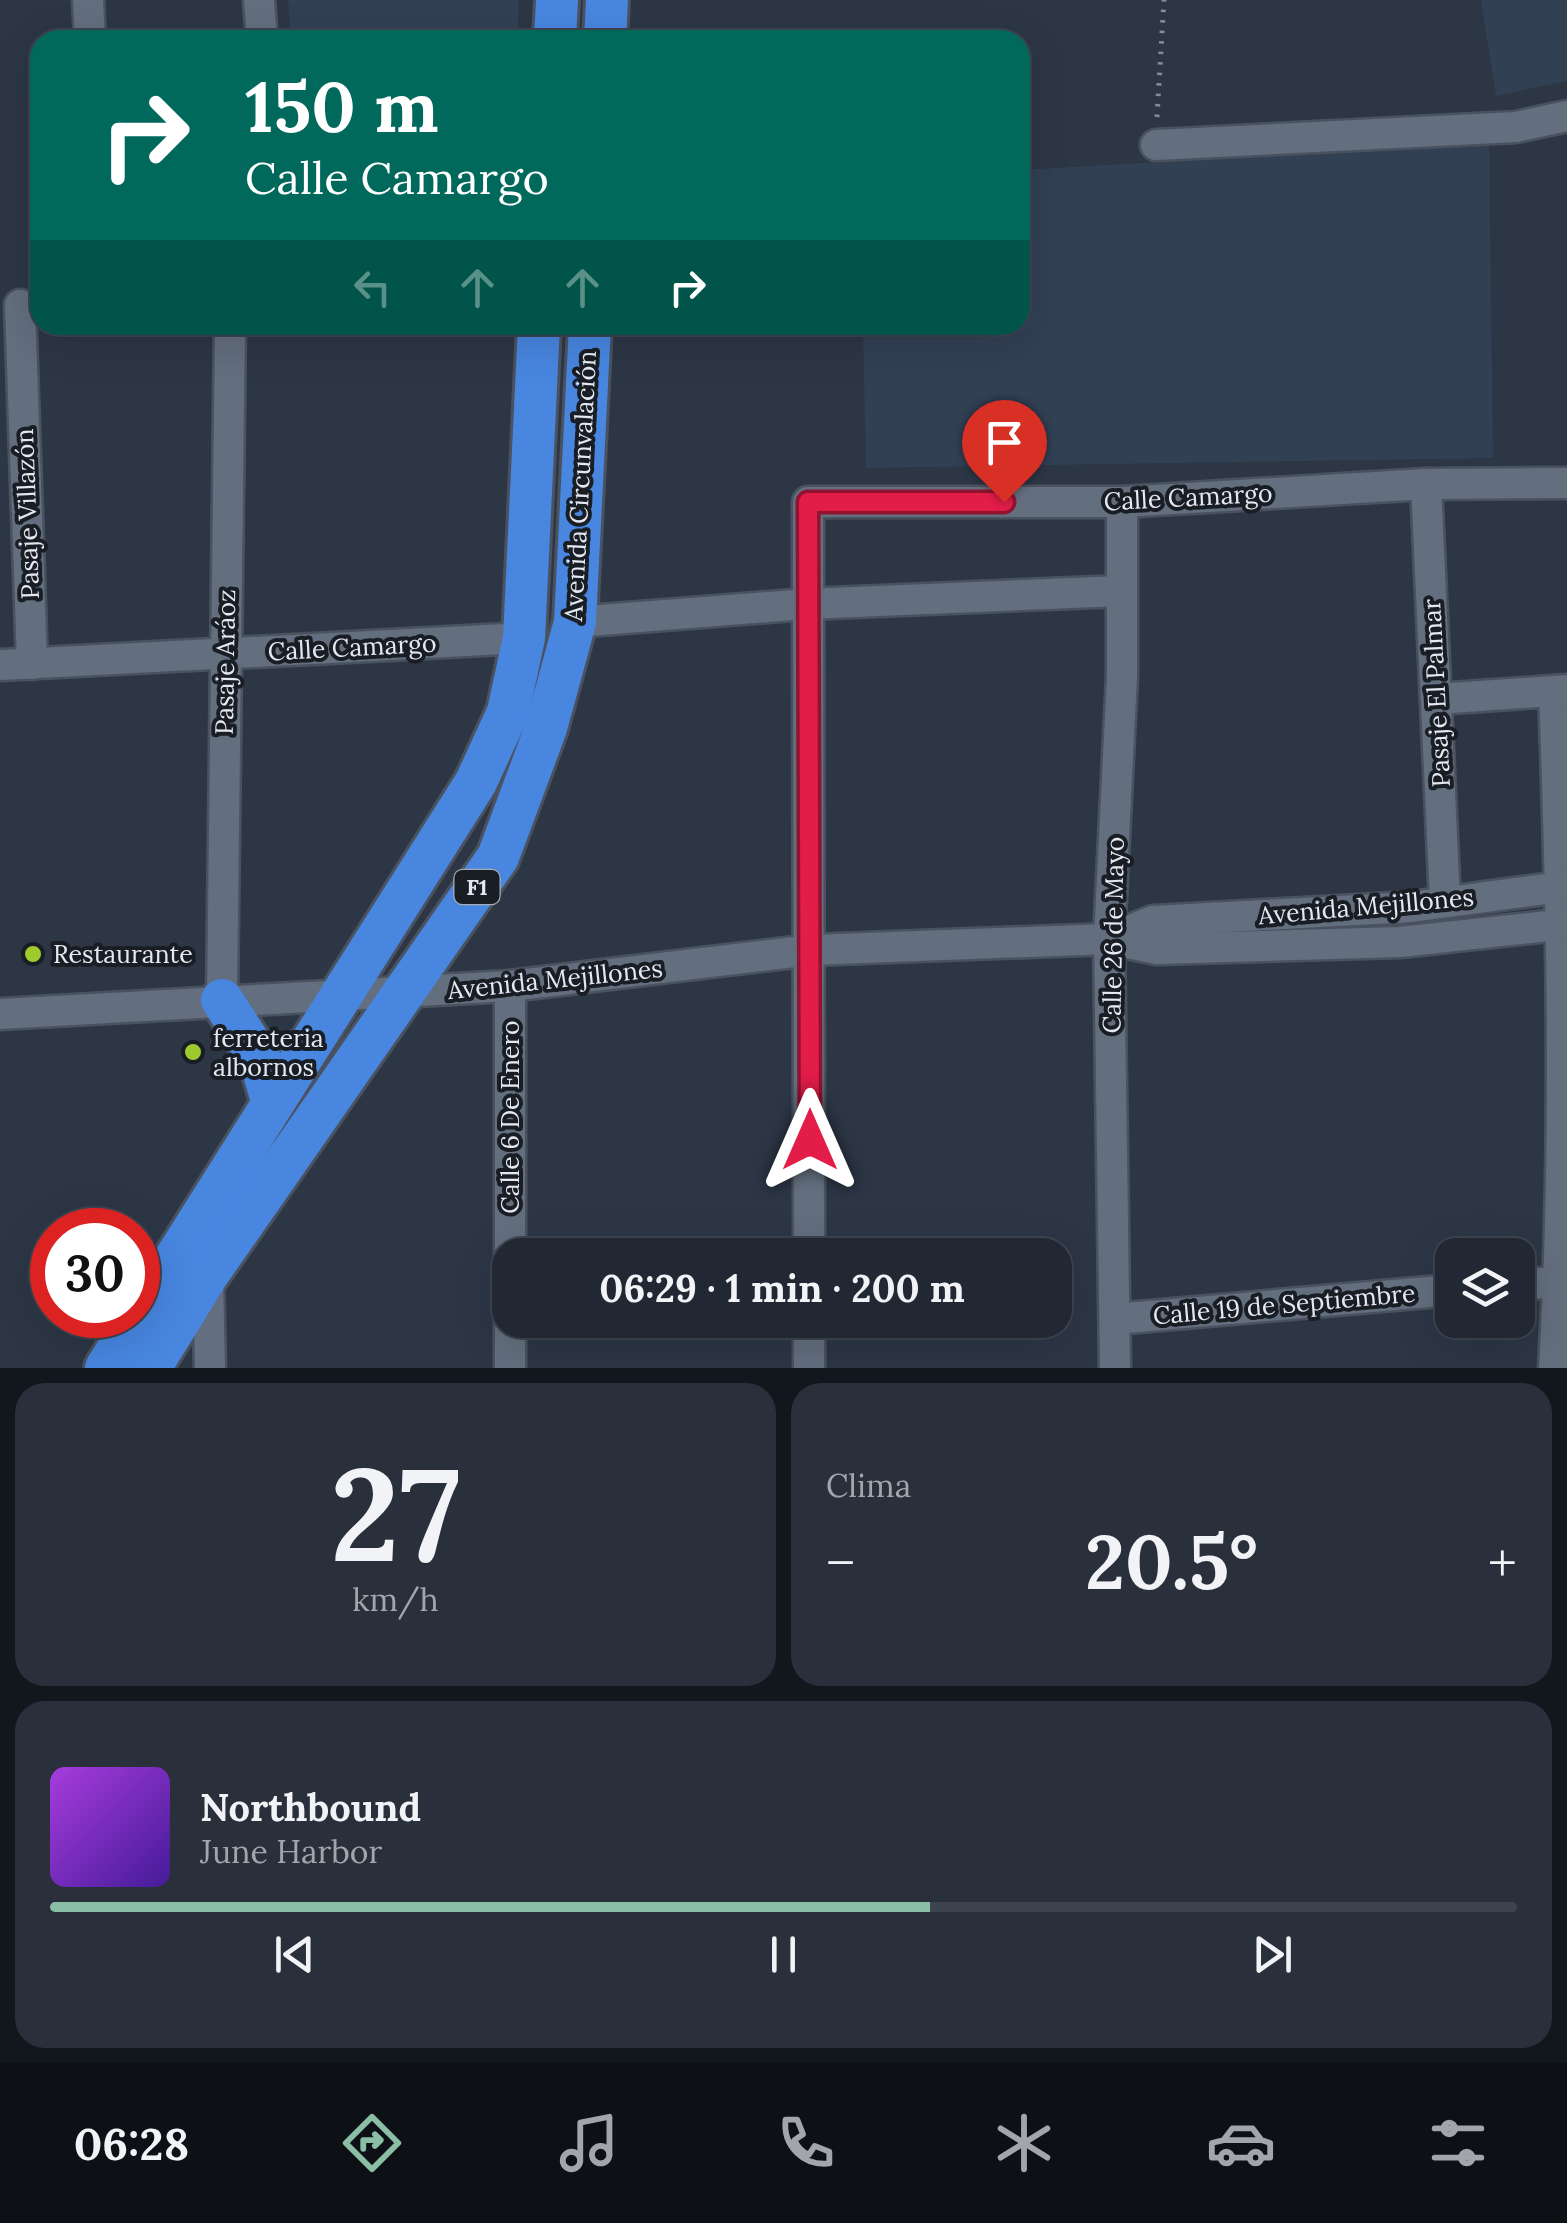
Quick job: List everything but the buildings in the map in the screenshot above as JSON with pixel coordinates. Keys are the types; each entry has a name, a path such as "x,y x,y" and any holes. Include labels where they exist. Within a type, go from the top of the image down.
{"highway":[{"path":"556,30 557,0"},
{"path":"606,30 607,0"},
{"name":"Avenida Circunvalación","path":"106,1368 476,782 508,712 524,638 538,335"},
{"name":"Avenida Circunvalación","path":"150,1368 208,1274 498,857 546,728 574,622 589,335"},
{"path":"222,1000 260,1059 272,1101"}],"street":[{"path":"88,0 90,30"},
{"path":"259,0 261,30"},
{"path":"1156,145 1516,128 1567,116"},
{"name":"Pasaje Villazón","path":"20,305 32,664"},
{"name":"Pasaje Aráoz","path":"222,1000 230,335"},
{"name":"Calle Camargo","path":"806,604 808,502 1122,502 1426,484 1567,482"},
{"name":"Pasaje El Palmar","path":"1426,484 1445,902"},
{"name":"Calle 26 de Mayo","path":"1114,1368 1109,939 1122,676 1122,502"},
{"path":"574,622 806,604 1122,592"},
{"path":"806,604 809,1238"},
{"name":"Calle Camargo","path":"0,665 524,638"},
{"path":"1437,699 1560,690 1564,886 1563,1281 1554,1368"},
{"name":"Avenida Mejillones","path":"1109,939 1153,921 1445,902 1564,886"},
{"name":"Avenida Mejillones","path":"0,1014 510,986 810,950 1109,939 1157,950 1400,942 1564,924"},
{"name":"Calle 6 De Enero","path":"510,986 510,1368"},
{"path":"208,1274 210,1368"},
{"path":"1535,1283 1563,1281"},
{"name":"Calle 19 de Septiembre","path":"1115,1319 1435,1291"},
{"path":"809,1338 809,1368"}],"path":[{"path":"1156,145 1164,0"}],"shaded area":[{"path":"288,0 519,0 518,30 290,30"},
{"path":"1481,0 1567,0 1567,81 1496,96"},
{"path":"1489,143 1493,458 866,468 863,335 1030,335 1030,169"}],"place":[{"name":"Restaurante","path":"33,954"},
{"name":"ferreteria albornos","path":"193,1052"}],"route":[{"path":"810,1140 808,502 1004,502"}]}
